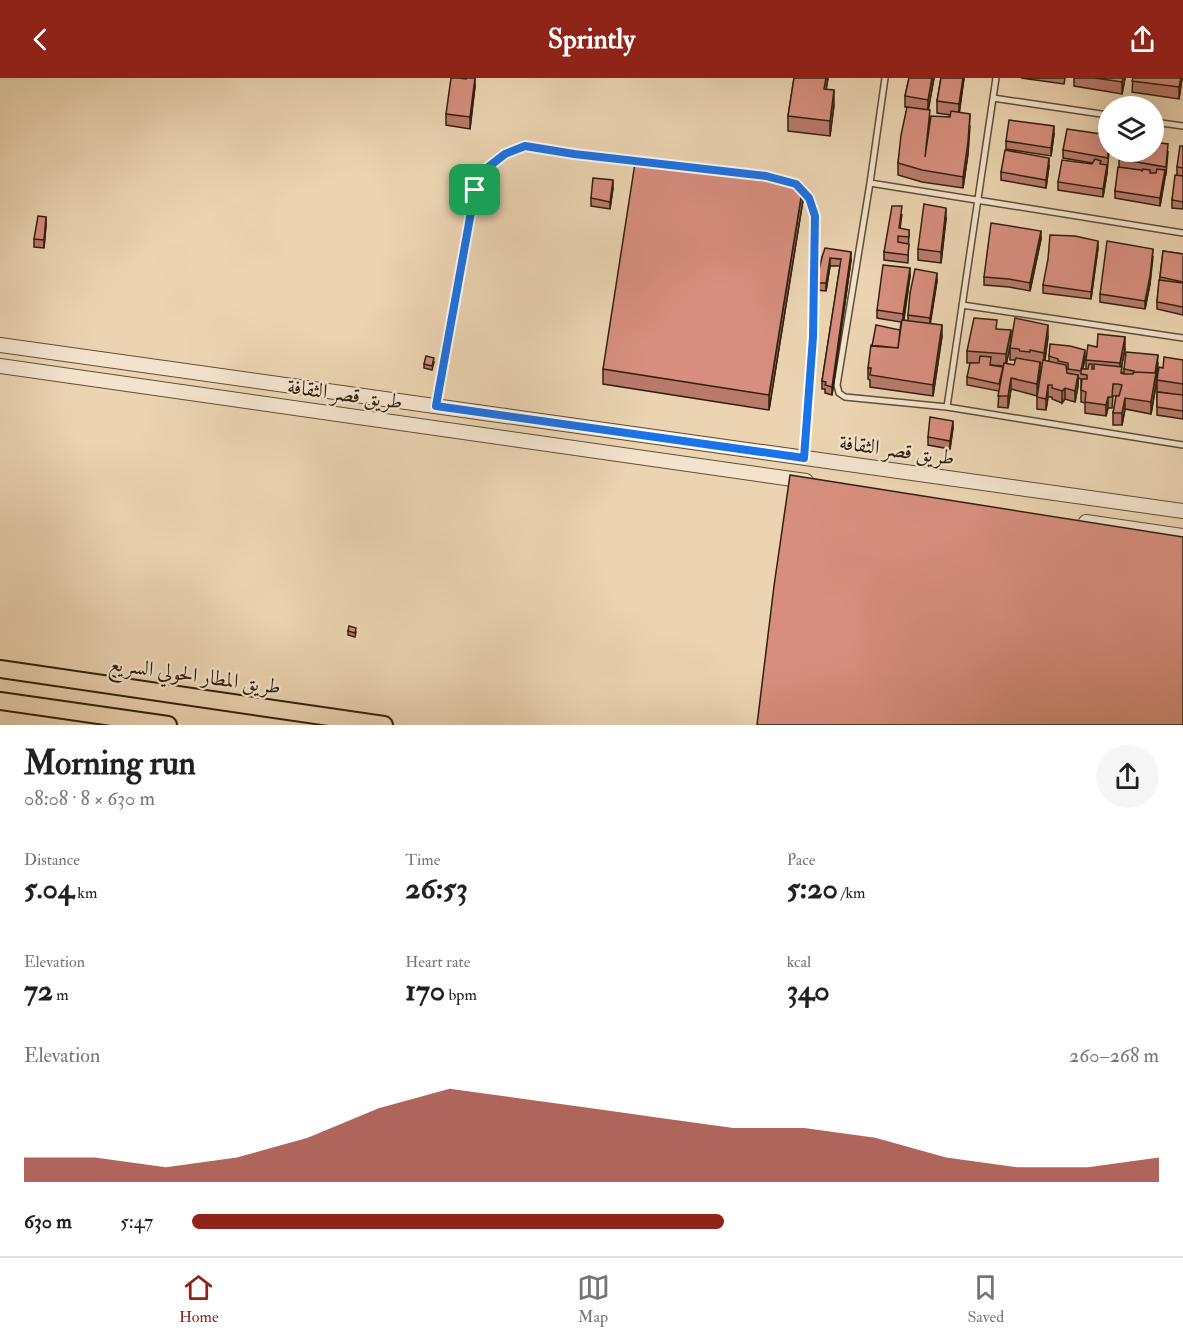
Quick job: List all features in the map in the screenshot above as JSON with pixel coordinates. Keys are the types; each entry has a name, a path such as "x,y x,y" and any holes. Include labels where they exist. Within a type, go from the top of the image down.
{"highway":[{"name":"طريق المطار الحولي السريع","path":"0,669 384,725"},
{"path":"0,701 168,725"}],"street":[{"name":"طريق قصر الثقافة","path":"0,345 1183,511"},
{"name":"طريق قصر الثقافة","path":"0,366 824,484"},
{"path":"1067,519 1183,536"}],"lane":[{"path":"885,78 837,385 839,393 845,397 947,407 1183,446"},
{"path":"947,407 996,78"},
{"path":"993,98 1098,114"},
{"path":"1164,123 1183,126"},
{"path":"436,406 475,190 487,168 505,154 525,146 574,154 766,176 796,184 809,198 815,216 813,337 804,458"},
{"path":"870,183 1183,233"},
{"path":"962,305 1183,338"}],"building":[{"path":"451,78 475,78 470,117 446,114"},
{"path":"794,78 826,78 824,89 834,90 830,121 788,116"},
{"path":"909,78 932,78 928,100 905,96"},
{"path":"941,78 963,78 959,104 937,101"},
{"path":"1095,78 1123,78 1122,82"},
{"path":"1133,78 1181,78 1179,87 1132,81"},
{"path":"907,107 930,110 925,157 931,116 950,117 951,111 970,114 963,177 898,163"},
{"path":"1009,120 1054,126 1051,148 1006,141"},
{"path":"1067,129 1098,134 1098,156 1063,150"},
{"path":"1164,143 1168,144 1166,167 1137,162 1164,162"},
{"path":"1180,146 1183,146 1183,168 1177,167"},
{"path":"1005,150 1049,158 1046,180 1001,172"},
{"path":"1095,159 1101,162 1100,164 1107,165 1103,189 1058,182 1062,160 1092,164"},
{"path":"635,163 803,185 769,395 603,369"},
{"path":"1118,167 1150,170 1150,173 1156,173 1157,169 1165,170 1160,198 1115,191"},
{"path":"1175,175 1183,176 1183,202 1172,200"},
{"path":"593,178 613,180 610,202 591,198"},
{"path":"924,204 946,208 941,252 918,249"},
{"path":"892,206 902,206 899,228 909,230 909,237 898,236 898,242 909,244 908,255 884,252"},
{"path":"38,216 46,217 44,240 34,239"},
{"path":"991,223 1041,231 1030,283 984,277"},
{"path":"1050,235 1075,236 1098,241 1091,292 1043,285"},
{"path":"1107,241 1153,249 1145,301 1100,294"},
{"path":"825,248 851,252 832,387 825,385 826,382 822,381 841,259 830,258 826,283 816,283"},
{"path":"1163,251 1183,254 1183,282 1160,277"},
{"path":"883,265 910,268 903,314 877,310"},
{"path":"915,269 937,273 930,318 908,315"},
{"path":"1159,280 1183,283 1183,307 1157,302"},
{"path":"974,318 997,320 996,329 1011,330 1006,354 967,351"},
{"path":"1015,318 1048,325 1044,353 1010,348"},
{"path":"902,320 942,325 933,385 870,375 871,368 868,368 871,345 898,348"},
{"path":"876,325 900,330 898,348 872,346"},
{"path":"1098,334 1125,337 1120,363 1086,360 1088,345 1097,347"},
{"path":"1050,344 1085,350 1081,371 1068,369 1068,363 1049,356"},
{"path":"1126,352 1158,355 1155,373 1133,373 1134,371 1124,369"},
{"path":"426,356 434,358 432,366 424,364"},
{"path":"980,356 991,357 990,365 1003,367 999,384 967,377 970,363 979,363"},
{"path":"1164,357 1183,360 1183,384 1157,380 1159,367 1163,368"},
{"path":"1016,358 1040,362 1037,384 1011,378 1008,396 998,396 1004,363 1014,365"},
{"path":"1043,360 1066,365 1067,373 1078,375 1075,391 1065,388 1062,391 1048,385 1046,399 1037,397"},
{"path":"1089,364 1092,364 1092,369 1094,369 1094,364 1122,367 1121,373 1124,374 1156,373 1151,402 1125,398 1122,413 1113,413 1116,396 1119,396 1122,385 1113,384 1112,397 1108,397 1106,405 1085,402 1086,392 1081,390 1082,379 1087,379 1087,375 1081,374 1081,369 1088,369"},
{"path":"1157,392 1183,395 1183,411 1157,407"},
{"path":"930,417 953,421 950,441 928,437"},
{"path":"790,475 1183,537 1183,725 757,725"},
{"path":"349,626 356,628 355,633 348,631"}],"route":[{"path":"525,146 574,154 766,176 796,184 809,198 815,216 813,337 804,458 436,406 475,190 487,168 505,154 525,146"}]}
